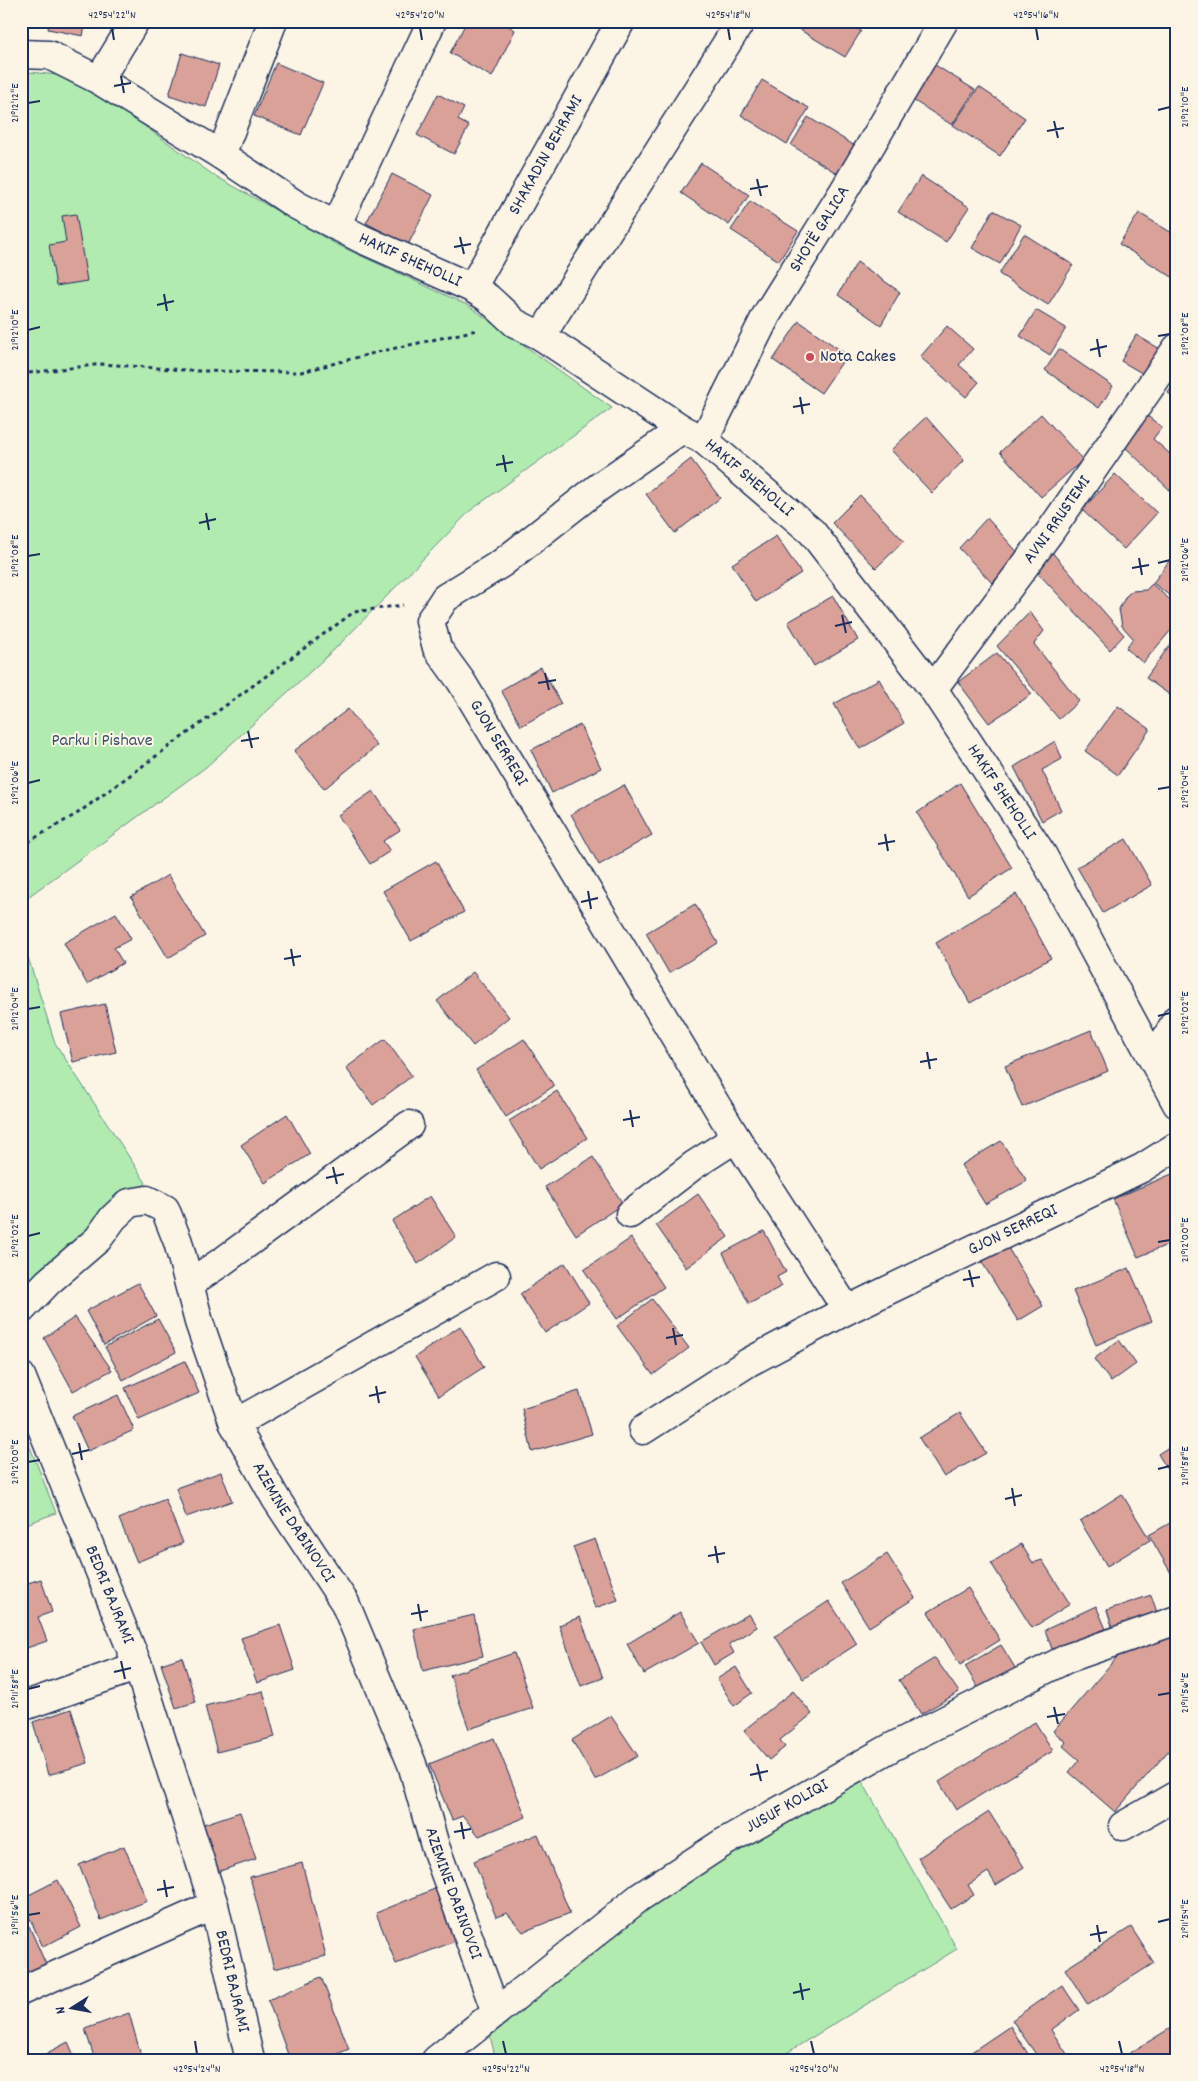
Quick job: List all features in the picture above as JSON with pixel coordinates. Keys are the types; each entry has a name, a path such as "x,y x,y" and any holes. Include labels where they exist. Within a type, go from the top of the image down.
{"street":[{"path":"99,80 135,21"},
{"path":"222,155 273,21"},
{"path":"336,226 432,21"},
{"name":"SHAKADIN BEHRAMI","path":"472,288 621,21"},
{"path":"541,336 741,21"},
{"name":"SHOTË GALICA","path":"693,434 842,194 944,21"},
{"name":"HAKIF SHEHOLLI","path":"21,54 49,55 99,80 222,155 296,205 336,226 472,288 488,298 515,322 541,336 693,434 812,532 933,689 1042,854 1177,1104"},
{"name":"AVNI RRUSTEMI","path":"933,689 1049,533 1177,348"},
{"name":"GJON SERREQI","path":"693,434 599,487 502,564 444,598 430,622 437,648 481,714 736,1138 847,1310"},
{"path":"1154,1060 1177,1019"},
{"path":"190,1283 410,1125"},
{"path":"630,1214 687,1170 736,1138"},
{"name":"GJON SERREQI","path":"643,1430 749,1362 847,1310 1142,1168 1177,1146"},
{"name":"AZEMINE DABINOVCI","path":"21,1310 48,1282 98,1239 113,1218 129,1203 147,1200 164,1209 178,1242 199,1322 234,1424 276,1499 345,1603 412,1764 435,1846 496,2012"},
{"path":"234,1424 496,1276"},
{"name":"BEDRI BAJRAMI","path":"21,1376 138,1666 214,1904 250,2060"},
{"name":"JUSUF KOLIQI","path":"436,2060 640,1897 721,1844 892,1748 1068,1658 1177,1620"},
{"path":"21,1707 138,1666"},
{"path":"1123,1826 1177,1795"},
{"name":"BEDRI BAJRAMI","path":"21,1991 214,1904"}],"path":[{"path":"21,374 102,364 198,371 301,372 378,352 515,322"},
{"path":"21,846 78,813 354,612 444,598"}],"green space":[{"name":"Parku i Pishave","path":"21,71 66,76 108,100 212,174 336,244 469,306 612,408 471,510 336,648 206,767 21,902"},
{"path":"21,935 55,1043 146,1183 21,1287"},
{"path":"21,1424 56,1513 21,1526"},
{"path":"862,1781 957,1949 775,2060 496,2060 490,2036 653,1895"}],"building":[{"path":"49,21 86,21 83,36 48,29"},
{"path":"467,21 500,21 515,30 492,77 450,53"},
{"path":"792,21 844,21 861,31 845,57 790,24"},
{"path":"182,53 219,65 206,107 169,95"},
{"path":"927,60 975,90 952,125 905,95"},
{"path":"276,63 323,83 301,135 254,116"},
{"path":"762,80 809,108 787,144 741,115"},
{"path":"979,87 1025,118 1000,156 953,125"},
{"path":"438,94 464,108 458,120 469,126 454,154 417,135"},
{"path":"808,117 855,146 838,174 791,145"},
{"path":"701,163 749,195 729,225 681,193"},
{"path":"392,174 433,195 408,245 366,223"},
{"path":"921,176 969,207 946,242 898,212"},
{"path":"1177,194 1177,205 1172,202"},
{"path":"750,201 798,231 779,261 731,230"},
{"path":"993,210 1021,225 1000,264 972,248"},
{"path":"1139,213 1177,236 1177,280 1119,244"},
{"path":"76,214 87,281 56,286 49,245 66,242 62,216"},
{"path":"1024,234 1073,265 1048,305 999,274"},
{"path":"857,262 900,292 881,325 838,295"},
{"path":"1036,310 1066,328 1050,355 1020,336"},
{"name":"Nota Cakes","path":"799,321 847,355 821,393 773,360"},
{"path":"947,326 973,349 959,365 979,382 966,397 920,357"},
{"path":"1136,335 1162,350 1147,376 1121,361"},
{"path":"1059,349 1113,386 1099,408 1045,370"},
{"path":"1177,379 1177,399 1168,393"},
{"path":"1041,414 1083,460 1041,497 1000,452"},
{"path":"1146,415 1162,427 1153,439 1177,460 1177,497 1122,444"},
{"path":"926,417 964,460 932,493 891,450"},
{"path":"691,459 720,498 675,533 646,494"},
{"path":"1115,474 1157,513 1124,549 1082,510"},
{"path":"860,495 904,541 876,568 832,523"},
{"path":"987,518 1020,555 992,583 959,548"},
{"path":"776,536 801,573 756,602 732,564"},
{"path":"1050,550 1124,635 1110,650 1037,572"},
{"path":"1177,550 1177,601 1153,583"},
{"path":"1152,584 1177,606 1177,623 1143,663 1126,648 1133,638 1122,626 1119,609 1126,596 1132,591 1146,590"},
{"path":"833,596 858,640 814,666 788,622"},
{"path":"1030,612 1044,631 1034,644 1079,701 1059,719 997,646"},
{"path":"1177,635 1177,700 1146,678"},
{"path":"997,653 1032,694 989,723 958,682"},
{"path":"541,667 561,704 521,726 501,690"},
{"path":"879,679 904,723 860,749 834,704"},
{"path":"1118,706 1150,729 1118,775 1085,751"},
{"path":"348,709 377,746 324,789 294,751"},
{"path":"580,725 601,768 552,793 531,750"},
{"path":"1055,741 1062,759 1042,770 1061,810 1042,821 1014,767"},
{"path":"960,783 1012,868 968,896 917,813"},
{"path":"624,785 652,835 599,865 571,814"},
{"path":"373,791 400,830 383,841 390,851 370,864 338,815"},
{"path":"1126,839 1152,885 1103,913 1077,867"},
{"path":"436,861 464,912 411,941 383,891"},
{"path":"168,875 205,936 168,958 131,897"},
{"path":"1016,894 1051,958 970,1003 936,943"},
{"path":"695,904 718,943 669,973 646,933"},
{"path":"116,913 131,939 114,948 123,963 87,984 64,943"},
{"path":"473,972 509,1017 473,1046 437,1001"},
{"path":"105,1004 116,1052 73,1062 61,1014"},
{"path":"1091,1030 1108,1071 1022,1107 1005,1066"},
{"path":"385,1039 412,1076 373,1105 346,1068"},
{"path":"524,1039 554,1086 506,1117 476,1070"},
{"path":"557,1091 587,1138 539,1169 509,1121"},
{"path":"287,1114 310,1154 265,1183 241,1145"},
{"path":"1001,1141 1027,1181 985,1204 961,1165"},
{"path":"593,1157 623,1204 576,1235 545,1187"},
{"path":"1172,1174 1177,1186 1177,1241 1138,1257 1113,1199"},
{"path":"698,1194 728,1237 686,1268 656,1225"},
{"path":"430,1196 456,1237 418,1264 392,1221"},
{"path":"764,1231 786,1272 777,1277 782,1286 749,1304 723,1253"},
{"path":"631,1238 664,1287 617,1319 584,1270"},
{"path":"1005,1243 1043,1306 1018,1321 980,1259"},
{"path":"565,1263 589,1303 545,1333 520,1294"},
{"path":"1129,1268 1152,1321 1096,1345 1073,1291"},
{"path":"138,1283 156,1316 104,1345 86,1311"},
{"path":"652,1299 689,1348 653,1375 617,1326"},
{"path":"75,1317 112,1370 73,1391 44,1338"},
{"path":"158,1319 176,1352 123,1380 105,1347"},
{"path":"460,1326 484,1367 439,1396 415,1357"},
{"path":"1119,1340 1136,1364 1111,1382 1094,1359"},
{"path":"185,1361 199,1393 139,1420 125,1388"},
{"path":"579,1391 592,1434 532,1452 522,1409"},
{"path":"118,1395 134,1430 88,1451 72,1416"},
{"path":"960,1413 986,1453 944,1477 919,1438"},
{"path":"1177,1442 1177,1485 1158,1454"},
{"path":"221,1472 232,1501 186,1517 176,1488"},
{"path":"1122,1494 1150,1540 1107,1566 1080,1521"},
{"path":"165,1499 183,1543 137,1562 119,1519"},
{"path":"1177,1519 1177,1579 1175,1580 1149,1535"},
{"path":"595,1539 618,1600 595,1608 573,1547"},
{"path":"1021,1544 1033,1563 1042,1560 1070,1604 1032,1628 991,1563"},
{"path":"887,1554 915,1598 869,1627 841,1583"},
{"path":"41,1579 52,1612 38,1617 47,1641 21,1650 21,1585"},
{"path":"968,1588 1000,1640 960,1665 928,1612"},
{"path":"1151,1595 1160,1621 1115,1636 1107,1610"},
{"path":"829,1601 857,1644 803,1679 775,1636"},
{"path":"1096,1606 1106,1629 1054,1654 1045,1630"},
{"path":"680,1612 699,1643 644,1674 627,1644"},
{"path":"749,1614 757,1627 729,1644 734,1653 714,1665 701,1642"},
{"path":"474,1615 483,1656 423,1671 414,1629"},
{"path":"580,1617 603,1678 581,1686 559,1625"},
{"path":"280,1625 295,1670 257,1683 241,1638"},
{"path":"1177,1631 1177,1741 1115,1812 1069,1772 1079,1760 1063,1746 1066,1742 1053,1731 1116,1658 1138,1642"},
{"path":"1001,1645 1017,1671 980,1691 965,1666"},
{"path":"514,1653 533,1708 469,1729 450,1675"},
{"path":"182,1657 196,1702 176,1708 161,1664"},
{"path":"935,1658 959,1692 921,1714 899,1680"},
{"path":"736,1667 752,1693 734,1706 717,1679"},
{"path":"263,1691 275,1737 217,1752 205,1706"},
{"path":"793,1691 812,1714 780,1740 785,1747 769,1760 744,1730"},
{"path":"71,1709 88,1763 48,1775 33,1722"},
{"path":"611,1716 638,1756 595,1780 572,1740"},
{"path":"1035,1722 1053,1751 956,1810 939,1782"},
{"path":"494,1738 526,1817 479,1836 463,1816 452,1820 429,1764"},
{"path":"240,1812 256,1859 217,1872 201,1825"},
{"path":"989,1812 1024,1867 996,1885 988,1872 968,1885 974,1895 951,1909 918,1858"},
{"path":"538,1834 570,1913 523,1932 507,1913 496,1917 474,1861"},
{"path":"124,1846 147,1901 101,1920 79,1865"},
{"path":"302,1863 326,1956 274,1969 250,1877"},
{"path":"58,1880 81,1927 43,1947 21,1899"},
{"path":"437,1888 458,1940 396,1964 376,1913"},
{"path":"29,1926 48,1969 30,1977 21,1958 21,1930"},
{"path":"1131,1927 1154,1963 1088,2005 1065,1969"},
{"path":"321,1977 349,2049 323,2060 290,2060 268,2000"},
{"path":"1062,1985 1079,2010 1051,2030 1071,2060 1040,2060 1012,2020"},
{"path":"129,2013 142,2059 95,2060 85,2029"},
{"path":"1010,2026 1032,2060 970,2060 967,2055"},
{"path":"1169,2029 1177,2042 1177,2060 1123,2060 1122,2058"},
{"path":"68,2042 76,2060 34,2060"}],"place":[{"name":"Nota Cakes","path":"810,357"}]}
